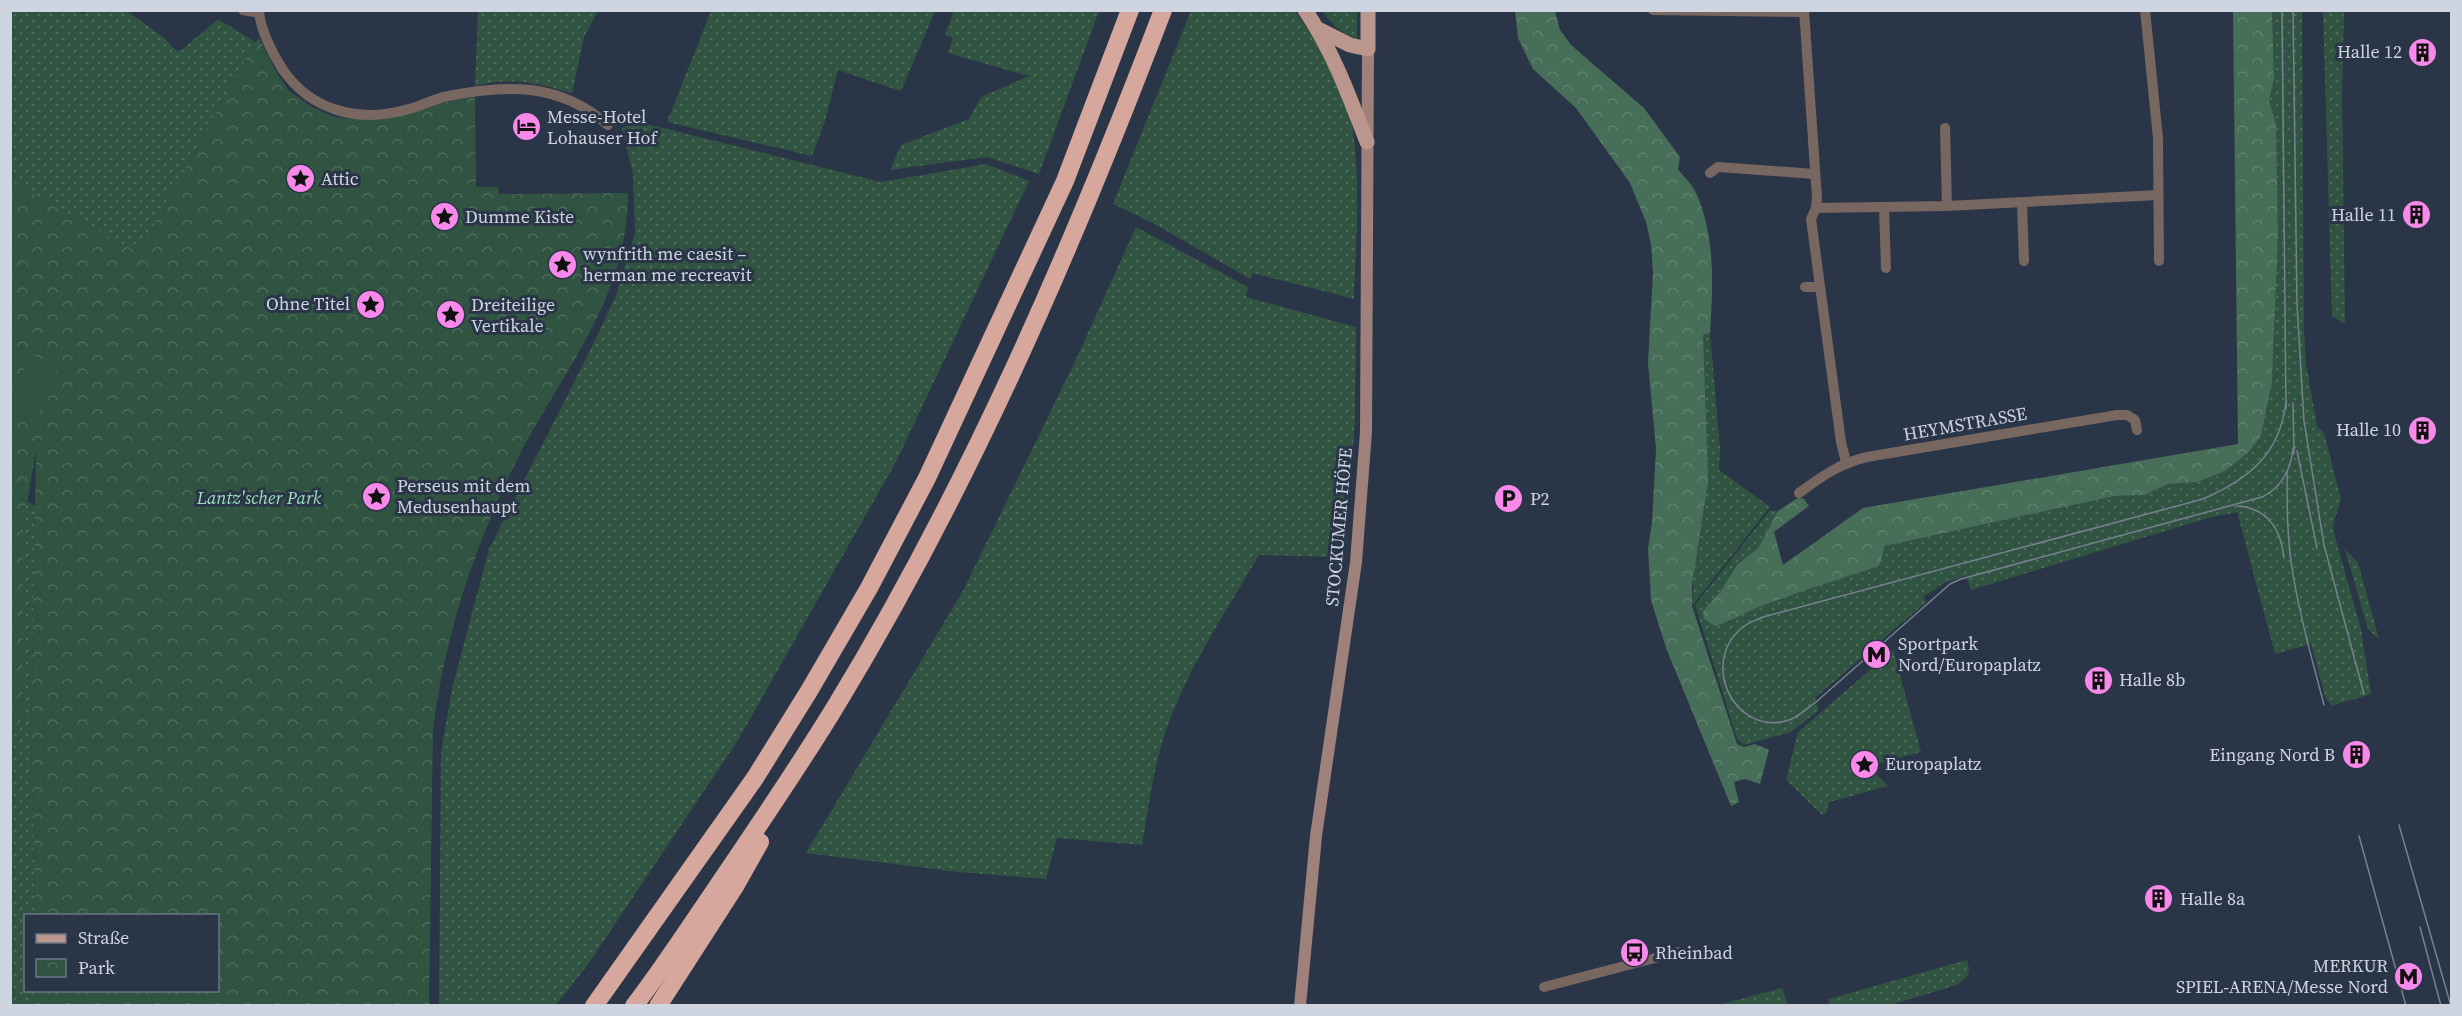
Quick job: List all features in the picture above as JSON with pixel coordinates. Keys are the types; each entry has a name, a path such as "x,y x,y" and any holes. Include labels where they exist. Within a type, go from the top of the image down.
{"highway":[{"path":"594,1005 755,778 869,588 927,478 1065,181 1131,10"},
{"path":"634,1005 779,796 838,702 890,611 979,440 1024,347 1093,191 1163,10"},
{"path":"658,1005 755,852 779,796"}],"main road":[{"path":"1305,10 1338,67 1367,142"},
{"path":"1317,28 1350,45 1368,49 1368,10"}],"street":[{"path":"243,10 259,12 279,63 292,83 305,95 335,111 367,114 403,111 445,97 482,90 524,90 552,93 573,100 594,112 608,125"},
{"path":"1653,10 1804,11 1815,174 1816,208 1811,219 1841,442 1846,462"},
{"path":"2145,10 2158,138 2159,261"},
{"name":"STOCKUMER HÖFE","path":"1300,1005 1316,836 1356,562 1366,432 1368,49"},
{"path":"1945,128 1947,206"},
{"path":"1710,172 1718,168 1815,174"},
{"path":"1816,208 1947,206 2158,195"},
{"path":"2022,203 2024,261"},
{"path":"1884,208 1886,268"},
{"path":"1805,287 1819,287"},
{"name":"HEYMSTRASSE","path":"1799,493 1830,470 1846,462 2117,415 2127,415 2135,420 2137,430"},
{"path":"1544,987 1678,952"}],"green space":[{"path":"75,10 83,14 87,11 127,11 164,38 177,51 183,49 218,19 255,42 138,254 11,181 11,11"},
{"path":"711,10 935,11 901,91 838,70 825,121 812,156 667,122"},
{"path":"478,11 598,11 584,37 572,93 547,86 512,81 475,86"},
{"path":"954,11 1099,11 1039,174 987,157 890,170 901,145 969,119 981,97 1029,76 948,53 953,38 945,35"},
{"path":"1191,11 1295,11 1334,68 1344,94 1355,151 1357,212 1354,299 1253,273 1250,279 1153,223 1113,204"},
{"path":"1322,11 1357,11 1357,39 1337,28"},
{"path":"1515,11 1555,11 1560,30 1571,45 1644,108 1680,157 1678,169 1695,191 1707,225 1712,261 1710,333 1703,335 1708,481 1692,585 1692,606 1737,744 1744,747 1755,744 1769,750 1760,784 1745,779 1734,782 1739,802 1731,806 1666,648 1651,600 1648,549 1652,522 1656,449 1648,363 1653,272 1651,244 1646,222 1630,183 1576,108 1533,69 1518,38"},
{"path":"2233,11 2272,11 2274,79 2269,100 2276,125 2278,235 2272,382 2261,436 2249,452 2225,471 2198,482 2168,484 2145,495 2115,496 1885,546 1879,566 1755,608 1715,626 1704,619 1703,611 1720,592 1737,565 1758,548 1778,511 1799,497 1804,499 1809,506 1774,532 1783,565 1863,508 2238,444"},
{"path":"2272,11 2302,11 2306,363 2317,426 2324,433 2341,499 2333,525 2334,533 2361,629 2371,694 2331,706 2326,700 2311,644 2275,654 2237,512 2208,518 1971,590 1966,576 1944,583 1923,597 1926,602 1815,698 1819,710 1791,732 1744,745 1737,739 1695,605 1770,510 1778,511 1758,548 1737,565 1720,592 1703,611 1727,623 1761,605 1879,566 1885,546 2115,496 2145,495 2168,484 2198,482 2225,471 2249,452 2261,435 2272,382 2278,235 2276,125 2269,100 2274,79"},
{"path":"2323,11 2344,11 2342,93 2345,324 2332,316"},
{"name":"Lantz'scher Park","path":"259,38 289,91 312,107 334,117 366,120 475,96 476,187 498,187 499,194 628,193 625,232 617,268 589,334 534,429 501,494 474,559 453,626 433,730 429,1005 36,1005 36,992 219,992 219,914 35,914 31,735 36,450 23,527 22,718 11,743 11,181 138,253"},
{"path":"638,122 881,182 986,164 1029,181 896,462 738,740 589,963 556,1005 439,1005 441,752 452,689 489,549 616,295 635,233 633,174 622,128"},
{"path":"1136,227 1248,287 1246,297 1356,327 1355,420 1346,545 1336,557 1259,555 1210,638 1187,681 1168,725 1152,784 1142,845 1057,838 1046,879 959,872 806,853 964,589 1077,357"},
{"path":"1710,333 1720,448 1719,470 1770,507 1692,606 1703,335"},
{"path":"11,343 26,350 11,385"},
{"path":"31,354 59,367 32,426 10,416 11,398"},
{"path":"22,498 35,506 31,735 35,914 24,914 24,992 36,992 36,1005 11,1005 10,743 22,718"},
{"path":"2345,549 2358,563 2379,639 2368,629"},
{"path":"1893,650 1921,752 1868,766 1888,786 1829,802 1826,813 1822,815 1786,780 1798,732"},
{"path":"1967,960 1968,976 1957,985 1890,1005 1829,1005 1828,999"},
{"path":"1782,988 1788,1005 1718,1005"}],"tram line":[{"path":"2282,10 2286,409"},
{"path":"2293,10 2297,304 2304,421 2324,545 2364,694"},
{"path":"2286,402 2277,436 2260,462 2235,483 2203,499 1763,617 1746,625 1731,639 1724,656 1723,674 1728,692 1738,707 1752,717 1769,722 1793,719 1816,702 1950,584 1961,579 2262,497 2275,488 2284,477 2293,448"},
{"path":"2293,403 2294,454"},
{"path":"2297,451 2317,548"},
{"path":"2287,472 2291,562 2303,624 2324,705"},
{"path":"2237,506 2257,511 2271,522 2280,538 2284,558"},
{"path":"2399,825 2451,1006"},
{"path":"2359,836 2406,1006"},
{"path":"2420,927 2441,1006"}],"place":[{"name":"Halle 12","path":"2423,52"},
{"name":"Messe-Hotel Lohauser Hof","path":"526,127"},
{"name":"Attic","path":"300,179"},
{"name":"Halle 11","path":"2417,215"},
{"name":"Dumme Kiste","path":"444,217"},
{"name":"wynfrith me caesit – herman me recreavit","path":"562,264"},
{"name":"Ohne Titel","path":"371,304"},
{"name":"Dreiteilige Vertikale","path":"450,315"},
{"name":"Halle 10","path":"2422,430"},
{"name":"Perseus mit dem Medusenhaupt","path":"376,496"},
{"name":"P2","path":"1509,499"},
{"name":"Sportpark Nord/Europaplatz","path":"1877,654"},
{"name":"Halle 8b","path":"2098,680"},
{"name":"Eingang Nord B","path":"2356,755"},
{"name":"Europaplatz","path":"1864,764"},
{"name":"Halle 8a","path":"2159,899"},
{"name":"Rheinbad","path":"1634,953"},
{"name":"MERKUR SPIEL-ARENA/Messe Nord","path":"2409,976"}]}
